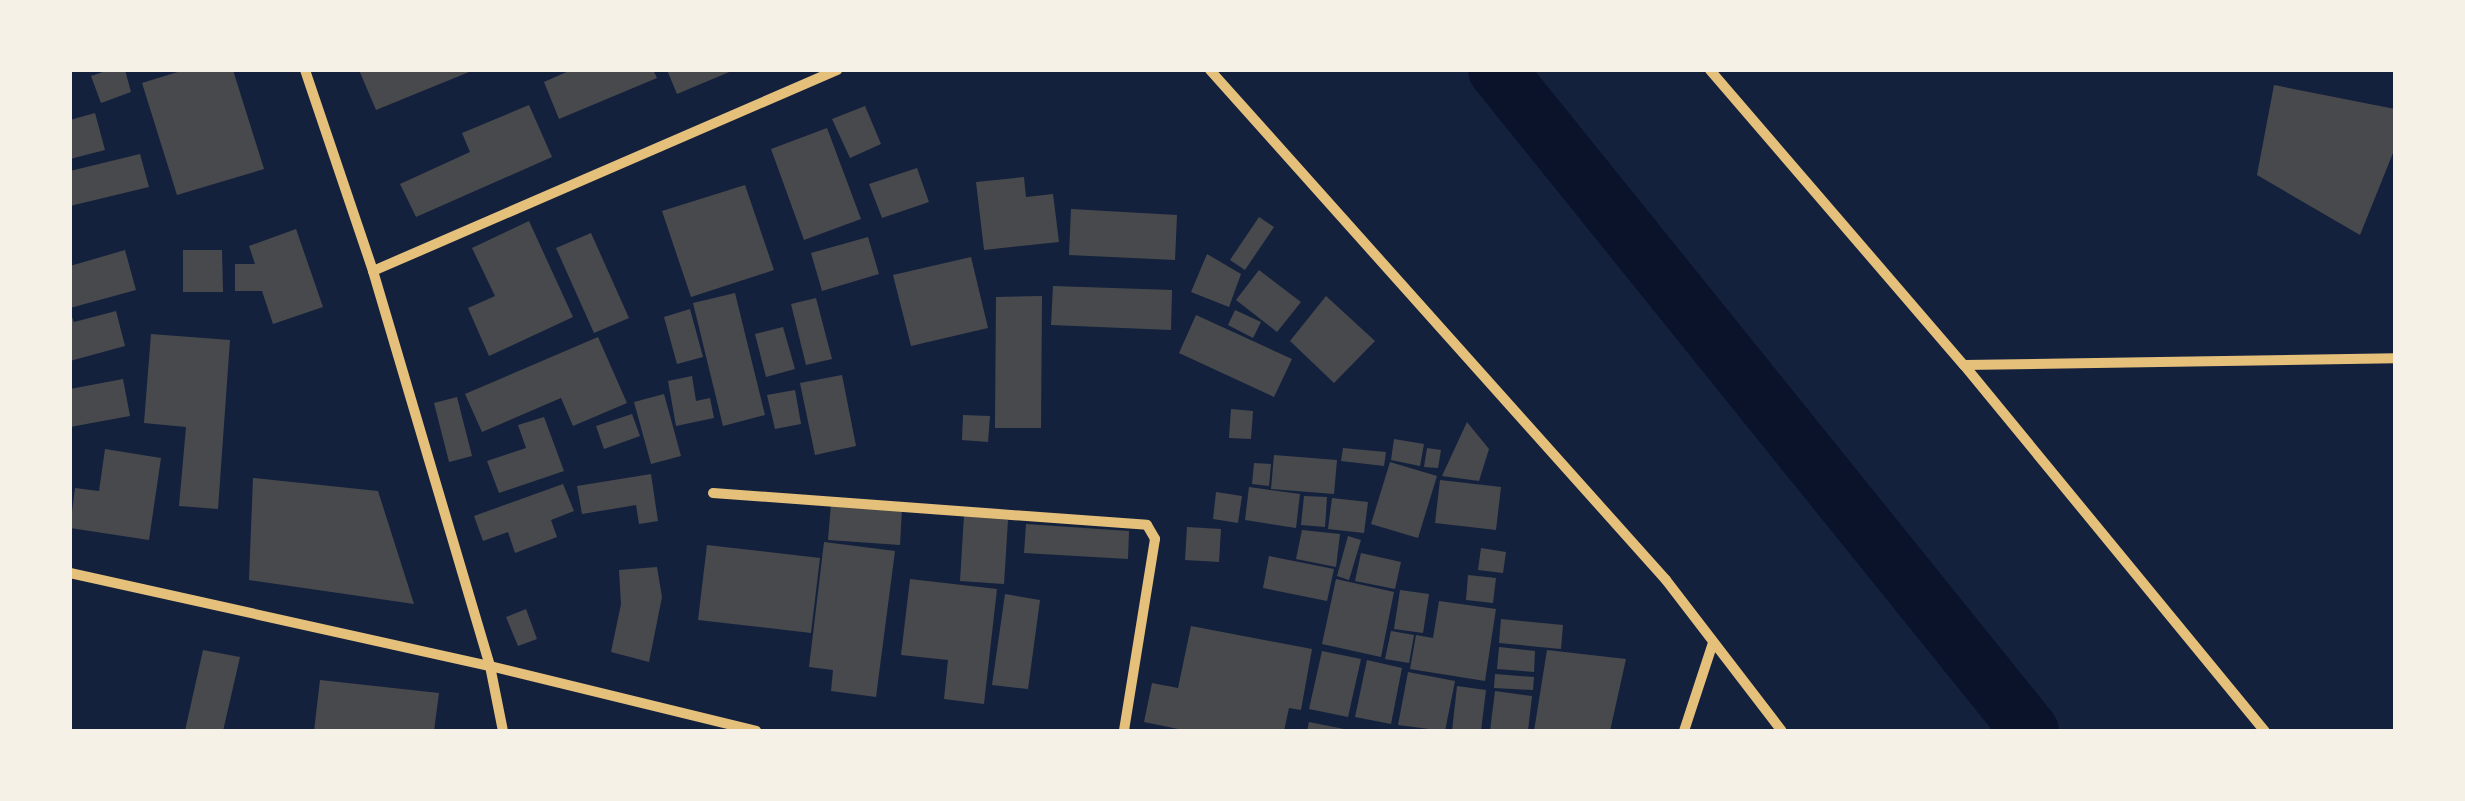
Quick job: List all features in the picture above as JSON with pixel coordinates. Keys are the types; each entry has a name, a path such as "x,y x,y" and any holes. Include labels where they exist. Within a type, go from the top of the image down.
{"street":[{"path":"306,70 374,270 490,666 502,731"},
{"path":"374,270 837,70"},
{"path":"1210,70 1666,580 1782,731"},
{"path":"1710,70 1964,365 2265,731"},
{"path":"1964,365 2395,358"},
{"path":"713,493 1147,525 1155,539 1124,731"},
{"path":"70,574 490,666 756,731"},
{"path":"1684,731 1713,643"}],"building":[{"path":"125,70 131,92 101,103 91,76"},
{"path":"184,70 233,70 264,169 177,195 142,83"},
{"path":"359,70 474,70 376,110"},
{"path":"571,70 653,70 657,78 559,119 544,82"},
{"path":"667,70 734,70 677,94"},
{"path":"2274,85 2395,109 2395,148 2360,235 2257,175"},
{"path":"529,105 552,157 416,217 400,184 470,152 462,133"},
{"path":"865,106 881,144 850,158 832,119"},
{"path":"95,113 105,150 70,159 70,120"},
{"path":"827,128 861,219 804,240 771,149"},
{"path":"140,154 149,187 70,206 70,171"},
{"path":"917,168 929,202 882,218 869,184"},
{"path":"1024,177 1026,197 1053,194 1059,242 984,250 976,182"},
{"path":"745,185 774,270 691,297 662,211"},
{"path":"1071,209 1177,215 1175,260 1069,255"},
{"path":"1259,217 1274,227 1245,270 1230,260"},
{"path":"529,221 573,317 489,356 468,308 495,296 472,248"},
{"path":"296,229 323,307 273,324 262,291 235,291 235,264 255,264 249,246"},
{"path":"591,233 629,318 594,333 556,248"},
{"path":"868,237 879,274 822,291 811,253"},
{"path":"125,250 136,290 70,308 70,266"},
{"path":"183,250 222,250 223,292 183,292"},
{"path":"1207,254 1241,274 1229,307 1191,292"},
{"path":"971,257 988,328 911,346 893,275"},
{"path":"1259,270 1301,302 1277,332 1236,300"},
{"path":"1053,286 1172,290 1171,330 1051,325"},
{"path":"735,293 765,415 723,426 693,303"},
{"path":"1042,296 1041,428 995,428 996,297"},
{"path":"1326,296 1375,341 1334,383 1290,341"},
{"path":"816,298 832,359 806,365 791,304"},
{"path":"690,309 703,357 677,364 664,317"},
{"path":"1235,310 1261,322 1253,338 1228,325"},
{"path":"116,311 125,346 70,361 70,312 74,322"},
{"path":"1196,315 1292,359 1274,397 1179,353"},
{"path":"783,327 795,369 766,377 755,334"},
{"path":"151,334 230,340 218,509 179,506 186,427 144,423"},
{"path":"598,337 627,403 573,426 561,398 482,432 465,394"},
{"path":"842,375 856,446 815,455 800,383"},
{"path":"692,376 696,401 710,398 714,418 676,426 668,381"},
{"path":"123,379 130,416 70,427 70,389"},
{"path":"795,390 801,424 775,429 767,395"},
{"path":"664,394 681,456 651,464 634,402"},
{"path":"457,397 472,456 449,462 434,403"},
{"path":"1231,409 1253,411 1251,439 1229,438"},
{"path":"632,414 640,436 604,449 596,426"},
{"path":"963,415 990,416 988,442 962,440"},
{"path":"544,417 564,471 499,493 487,461 526,448 518,425"},
{"path":"1467,422 1489,449 1479,481 1442,476"},
{"path":"1394,439 1424,444 1420,466 1391,460"},
{"path":"1343,448 1386,452 1384,466 1341,461"},
{"path":"1427,448 1441,450 1438,468 1424,467"},
{"path":"105,449 161,458 149,540 70,528 75,488 99,491"},
{"path":"1274,455 1337,460 1334,494 1271,489"},
{"path":"1390,462 1437,476 1418,538 1371,524"},
{"path":"1254,463 1271,464 1269,486 1252,484"},
{"path":"651,474 658,521 639,524 636,505 582,514 577,486"},
{"path":"253,478 378,491 414,604 249,580"},
{"path":"1440,480 1501,487 1496,530 1435,523"},
{"path":"563,484 574,511 551,520 557,537 515,553 508,532 483,541 474,516"},
{"path":"1249,487 1300,494 1296,528 1245,520"},
{"path":"1216,492 1242,496 1238,523 1213,519"},
{"path":"1304,496 1327,497 1325,527 1301,525"},
{"path":"1332,498 1368,502 1364,533 1328,529"},
{"path":"831,503 902,509 900,545 828,540"},
{"path":"964,516 1008,520 1004,584 960,581"},
{"path":"1026,524 1129,531 1128,559 1024,553"},
{"path":"1187,527 1221,529 1219,562 1185,560"},
{"path":"1302,530 1340,534 1336,567 1296,559"},
{"path":"1348,536 1361,540 1349,580 1337,576"},
{"path":"824,542 895,551 876,697 831,691 833,670 809,667"},
{"path":"707,545 820,558 811,633 698,620"},
{"path":"1481,548 1506,552 1503,573 1478,570"},
{"path":"1361,553 1401,562 1395,589 1355,581"},
{"path":"1269,556 1334,569 1327,601 1263,588"},
{"path":"657,567 662,597 649,662 611,652 621,604 619,570"},
{"path":"1468,575 1496,578 1493,603 1466,600"},
{"path":"910,579 997,589 984,704 944,699 948,660 901,655"},
{"path":"1336,579 1394,592 1381,657 1322,644"},
{"path":"1400,590 1429,594 1423,633 1394,629"},
{"path":"1005,594 1040,600 1028,689 992,685"},
{"path":"1439,601 1496,609 1485,681 1410,669 1416,635 1433,638"},
{"path":"526,609 537,639 518,646 506,617"},
{"path":"1501,619 1563,625 1561,649 1499,643"},
{"path":"1191,626 1312,649 1301,710 1289,708 1284,731 1188,731 1144,722 1152,683 1178,688"},
{"path":"1391,631 1414,635 1409,663 1385,659"},
{"path":"1499,647 1535,651 1534,672 1497,669"},
{"path":"203,650 240,657 223,731 185,731"},
{"path":"1547,650 1626,659 1610,731 1534,731"},
{"path":"1322,651 1361,659 1348,717 1309,709"},
{"path":"1367,660 1402,668 1391,724 1355,717"},
{"path":"1408,672 1455,681 1445,731 1398,725"},
{"path":"1495,674 1534,677 1533,690 1494,688"},
{"path":"320,680 439,693 434,731 314,731"},
{"path":"1457,686 1486,690 1481,731 1452,731"},
{"path":"1495,691 1532,696 1528,731 1490,731"},
{"path":"1309,722 1344,729 1307,731"}],"waterway":[{"path":"1497,70 2030,731"}]}
